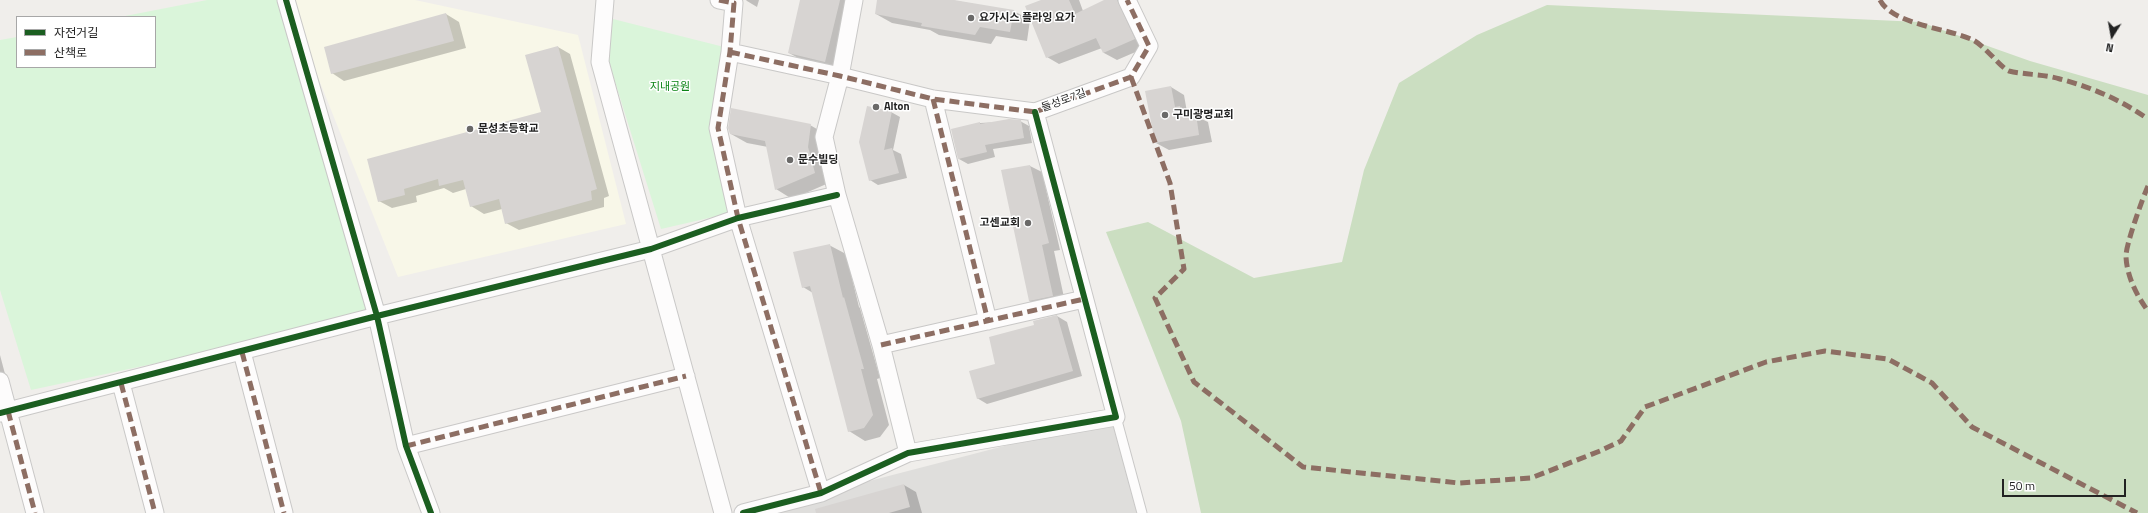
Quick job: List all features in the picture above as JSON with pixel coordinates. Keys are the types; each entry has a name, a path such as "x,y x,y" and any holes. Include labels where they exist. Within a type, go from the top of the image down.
{"street":[{"path":"286,0 377,316 406,446 431,513"},
{"path":"605,0 600,62 723,513"},
{"path":"719,0 734,3 730,52 718,128 738,218 821,493"},
{"path":"854,0 840,76 824,137 837,195 881,345 908,452"},
{"name":"들성로7길","path":"730,52 840,76 933,99 1035,112 1131,78 1149,46 1127,0"},
{"path":"933,99 988,321"},
{"path":"743,513 821,493 908,452 1116,418 1035,112"},
{"path":"4,412 242,352 377,316 651,248 738,218 837,195"},
{"path":"881,345 1084,299"},
{"path":"242,352 284,513"},
{"path":"406,446 686,376"},
{"path":"0,381 4,412 35,513"},
{"path":"121,383 155,513"}],"lane":[{"path":"1116,418 1142,513"}],"shaded area":[{"name":"문성초등학교","path":"287,0 415,0 578,35 626,224 398,277"},
{"path":"1116,417 1137,513 746,513"}],"green space":[{"path":"207,0 280,0 377,316 31,390 0,290 0,40 16,37 16,68 156,68 156,16 125,16"},
{"path":"1547,5 1920,22 2030,61 2148,95 2148,513 1201,513 1181,421 1106,232 1148,222 1254,278 1342,262 1364,170 1399,83 1477,35"},
{"name":"지내공원","path":"613,19 728,48 716,128 735,212 661,229 606,53"}],"building":[{"path":"800,0 840,0 825,62 788,53"},
{"path":"877,0 954,0 1014,10 1010,32 980,27 975,35 921,26 922,23 875,14"},
{"path":"1041,0 1069,0 1075,14 1104,0 1117,0 1135,39 1103,53 1096,38 1046,58 1025,6"},
{"path":"446,13 454,41 331,74 324,47"},
{"path":"558,46 597,189 591,191 592,200 505,224 499,199 470,207 463,180 439,186 438,179 404,189 405,195 378,202 367,159 541,112 525,55"},
{"name":"구미광명교회","path":"1171,86 1175,107 1180,106 1181,116 1196,114 1199,135 1155,143 1145,91"},
{"path":"867,106 892,111 884,150 892,148 899,173 869,181 859,142"},
{"name":"문수빌딩","path":"731,108 811,124 808,147 815,173 775,190 765,141 730,134 728,128"},
{"path":"1009,119 1021,120 1024,138 985,145 987,152 958,159 951,129 980,122 980,124"},
{"path":"1030,165 1049,243 1042,245 1053,296 1029,301 1001,170"},
{"path":"830,244 843,298 844,297 864,369 861,369 873,415 864,428 848,432 810,286 802,288 793,252"},
{"path":"1057,315 1073,371 977,399 969,371 995,364 989,337 1034,325 1033,321"},
{"path":"904,484 910,507 889,513 816,513 815,509"}],"marked path":[{"path":"719,0 734,3 730,52 718,128 738,218 821,493"},
{"path":"730,52 840,76 933,99 1035,112 1131,77 1149,46 1127,0"},
{"path":"1880,0 1896,15 1922,25 1973,40 2009,71 2054,77 2072,82 2106,95 2148,119"},
{"path":"1131,77 1170,183 1184,269 1155,298 1194,382 1303,467 1459,483 1531,478 1600,451 1621,441 1645,407 1766,362 1825,351 1888,359 1932,383 1972,427 2137,513"},
{"path":"933,99 988,321"},
{"path":"2148,186 2131,233 2126,252 2128,272 2133,286 2148,311"},
{"path":"881,345 1084,299"},
{"path":"242,352 284,513"},
{"path":"406,446 686,376"},
{"path":"121,383 155,513"},
{"path":"8,411 35,513"}],"cycle path":[{"path":"286,0 377,316 406,446 431,513"},
{"path":"743,513 821,493 908,453 1116,417 1035,112"},
{"path":"0,413 377,316 651,249 738,218 837,195"}],"place":[{"name":"요가시스 플라잉 요가","path":"971,18"},
{"name":"Alton","path":"876,107"},
{"name":"구미광명교회","path":"1165,115"},
{"name":"문성초등학교","path":"470,129"},
{"name":"문수빌딩","path":"790,160"},
{"name":"고센교회","path":"1028,223"}]}
